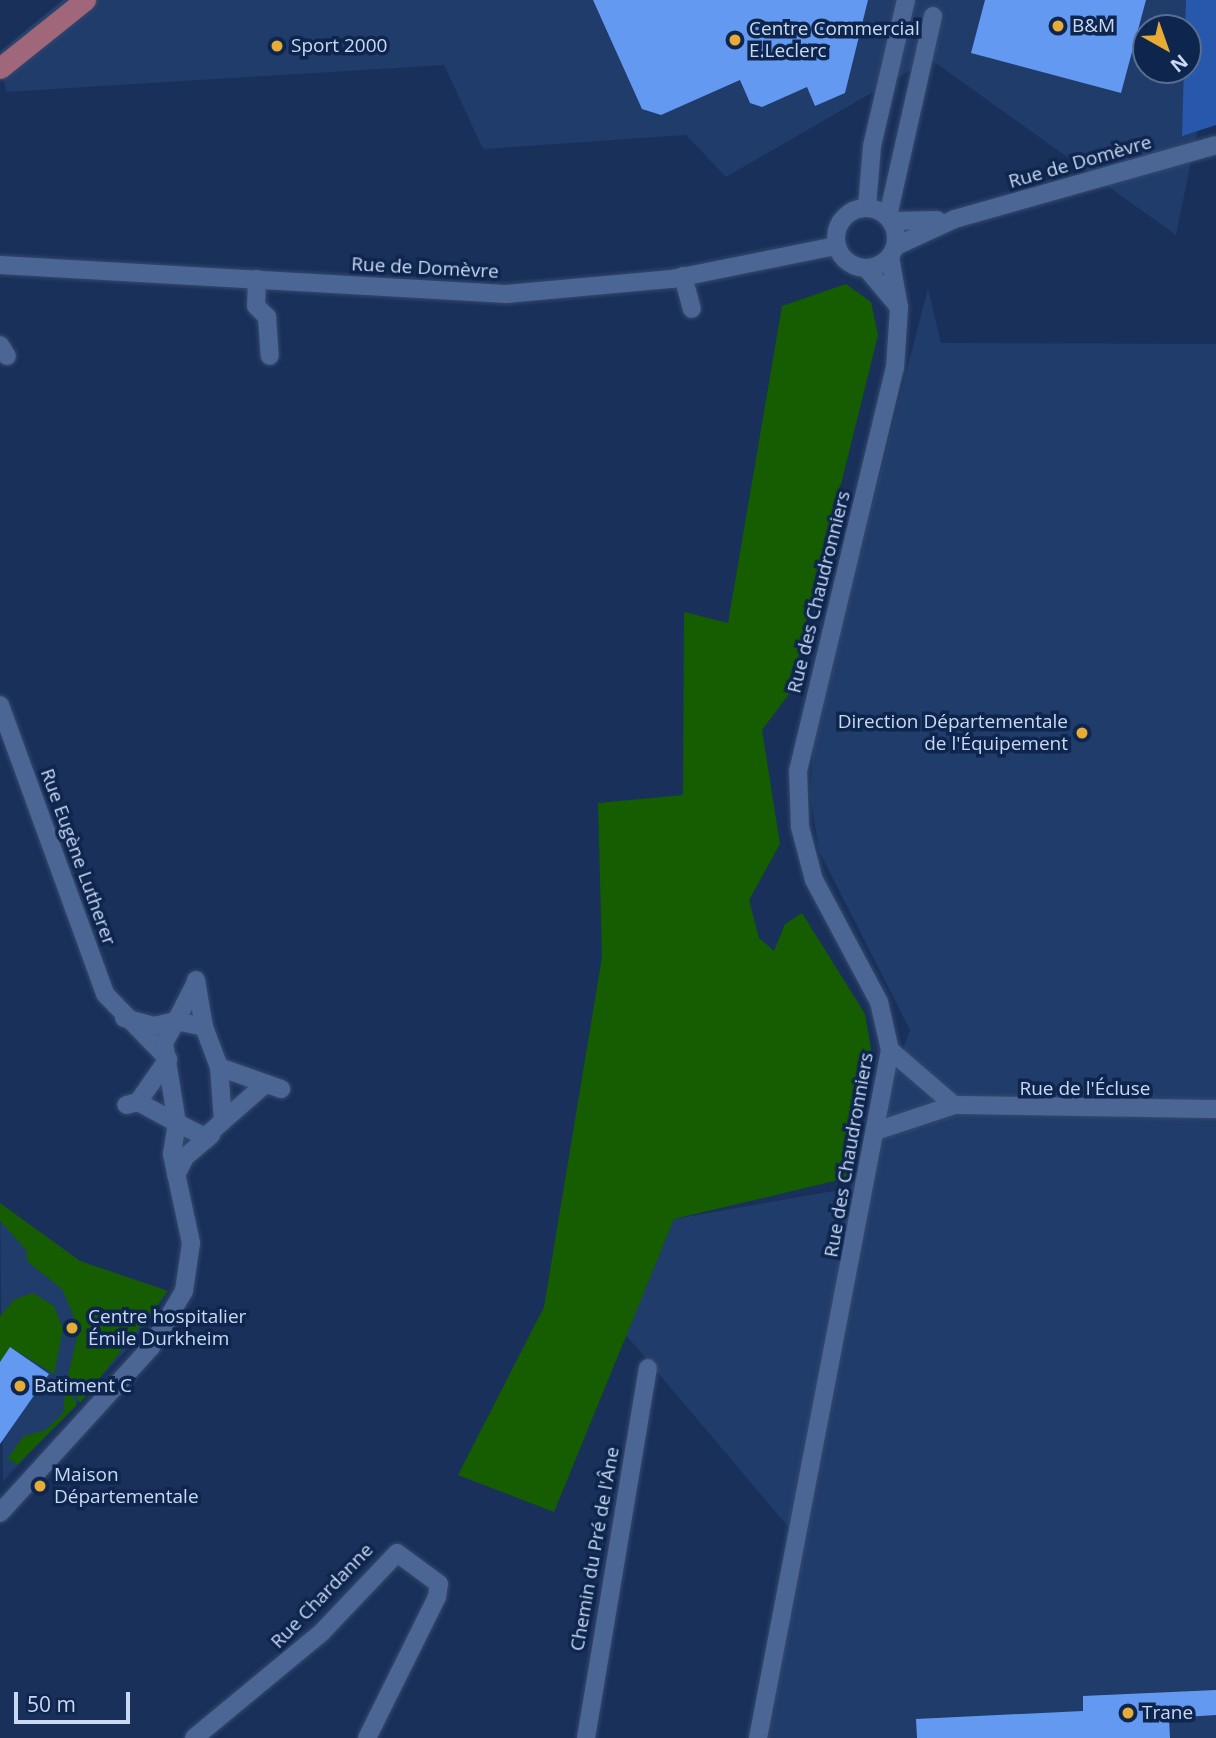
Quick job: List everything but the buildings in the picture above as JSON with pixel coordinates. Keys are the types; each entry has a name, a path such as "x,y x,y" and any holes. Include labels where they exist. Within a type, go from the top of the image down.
{"main road":[{"path":"0,68 85,0"}],"street":[{"path":"867,207 872,146 906,0"},
{"path":"866,268 893,251 890,218 933,16"},
{"name":"Rue de Domèvre","path":"893,251 955,219 1216,145"},
{"path":"890,218 867,207 844,217 836,246 847,262 866,268 899,307"},
{"name":"Rue de Domèvre","path":"890,218 955,219"},
{"name":"Rue de Domèvre","path":"3,267 506,294 683,276 836,246"},
{"name":"Rue des Chaudronniers","path":"758,1738 890,1051 879,1002 814,880 800,827 798,771 895,368 899,307 893,251"},
{"path":"683,276 692,309"},
{"path":"257,279 256,306 267,317 270,356"},
{"name":"Rue Eugène Lutherer","path":"0,705 105,994 124,1017 168,1059"},
{"path":"0,1513 172,1320 190,1269 191,1243 176,1175 177,1123 164,1043 196,980 204,1027 219,1067 223,1121"},
{"path":"124,1017 155,1026 176,1021 204,1027"},
{"path":"890,1051 954,1105"},
{"path":"168,1059 132,1103 177,1123 198,1137 211,1135"},
{"path":"219,1067 262,1087 281,1089"},
{"path":"176,1175 185,1157 262,1087"},
{"name":"Rue de l'Écluse","path":"876,1131 954,1105 1216,1109"},
{"name":"Chemin du Pré de l'Âne","path":"586,1738 648,1368"},
{"name":"Rue Chardanne","path":"194,1738 322,1632 389,1555 397,1553 439,1584 437,1597 367,1738"}],"shaded area":[{"path":"63,0 1216,0 1216,40 1176,235 930,59 726,177 686,135 483,149 444,65 6,92 0,52"},
{"path":"1186,0 1216,0 1216,125 1182,136 1184,84 1202,84 1202,14 1186,14"},
{"path":"928,288 941,343 1216,344 1216,1738 748,1738 796,1536 626,1335 674,1219 851,1188 910,1030 819,851 810,795 814,731"},
{"name":"Centre hospitalier Émile Durkheim","path":"0,1203 80,1261 168,1291 131,1345 3,1481"}],"green space":[{"path":"846,284 871,302 878,335 789,694 762,730 780,844 749,900 759,938 774,951 785,924 802,913 865,1014 874,1066 847,1178 674,1219 554,1512 458,1475 544,1307 602,957 598,803 683,795 684,612 728,623 782,306"},
{"path":"0,1203 80,1261 168,1291 80,1403 67,1379 77,1338 73,1314 62,1289 27,1261 27,1251 0,1221"},
{"path":"33,1293 54,1306 63,1329 54,1374 10,1347 0,1362 0,1316 15,1299"},
{"path":"66,1383 77,1405 17,1465 8,1458 24,1436 46,1430 63,1413"}],"place":[{"name":"B&M","path":"1058,26"},
{"name":"Centre Commercial E.Leclerc","path":"735,40"},
{"name":"Sport 2000","path":"277,46"},
{"name":"Direction Départementale de l'Équipement","path":"1082,733"},
{"name":"Centre hospitalier Émile Durkheim","path":"72,1328"},
{"name":"Batiment C","path":"20,1386"},
{"name":"Maison Départementale","path":"40,1486"},
{"name":"Trane","path":"1128,1713"}]}
